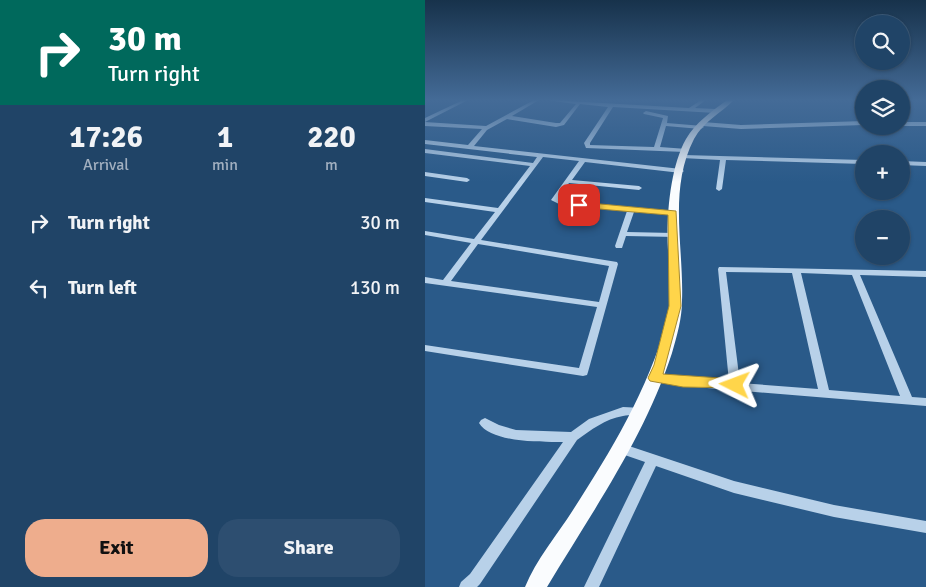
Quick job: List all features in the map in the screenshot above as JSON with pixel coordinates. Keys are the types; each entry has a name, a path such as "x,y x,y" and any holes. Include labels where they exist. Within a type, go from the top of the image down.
{"main road":[{"path":"535,587 619,448 661,365 674,318 676,295 672,213 684,154 691,137 700,127"}],"street":[{"path":"478,127 487,128"},
{"path":"596,127 587,143 588,147 656,150 723,157 855,162"},
{"path":"656,150 662,127"},
{"path":"470,147 487,128"},
{"path":"425,142 681,171"},
{"path":"425,151 535,164"},
{"path":"445,283 541,156"},
{"path":"719,189 723,157"},
{"path":"583,160 554,200 561,203 672,213"},
{"path":"910,163 926,164"},
{"path":"425,174 467,180"},
{"path":"567,181 639,188"},
{"path":"425,200 500,210"},
{"path":"619,246 631,209"},
{"path":"425,233 477,240 614,264 583,372 425,348"},
{"path":"623,234 673,235"},
{"path":"735,385 722,269 926,274"},
{"path":"796,272 824,393"},
{"path":"855,273 907,401"},
{"path":"425,280 602,305"},
{"path":"655,378 683,382 926,402"},
{"path":"465,587 475,579 522,515 573,438 593,422 623,411 639,411"},
{"path":"485,423 495,430 511,434 573,438"},
{"path":"619,448 734,486 834,510 926,527"},
{"path":"591,587 653,459"}],"route":[{"path":"579,205 672,213 676,295 674,318 661,365 655,378 683,382 735,385"}]}
